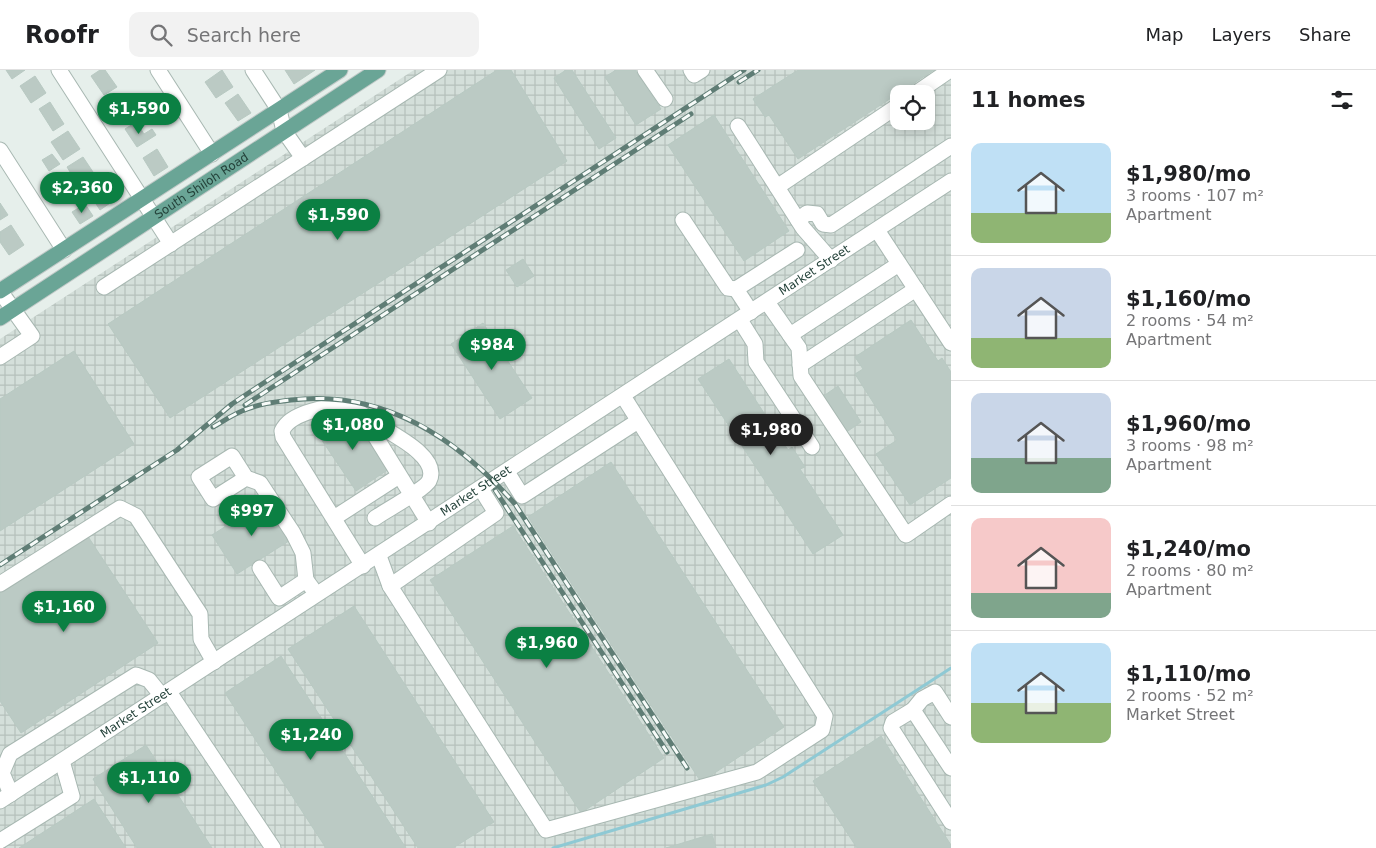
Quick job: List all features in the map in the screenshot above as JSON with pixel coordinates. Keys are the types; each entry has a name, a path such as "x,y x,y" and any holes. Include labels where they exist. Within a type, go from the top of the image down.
{"main road":[{"name":"South Shiloh Road","path":"0,291 340,70"},
{"name":"South Shiloh Road","path":"6,313 378,70"}],"street":[{"path":"59,70 171,244"},
{"path":"158,70 212,154"},
{"path":"252,70 279,110 284,131 303,158"},
{"path":"104,287 438,70"},
{"path":"645,70 665,99"},
{"path":"691,70 694,75 702,70"},
{"path":"928,85 950,70"},
{"path":"777,187 890,111"},
{"path":"738,126 798,220 831,260"},
{"path":"798,220 807,213 817,214 823,224 831,225 951,146"},
{"path":"0,150 64,250"},
{"name":"Market Street","path":"5,797 379,556 951,181"},
{"path":"683,220 728,288 736,289 797,250"},
{"path":"877,230 951,343"},
{"path":"790,335 899,264"},
{"path":"736,289 755,344 756,362 812,447"},
{"path":"800,365 916,289"},
{"path":"0,291 6,313 32,336 0,357"},
{"path":"767,302 799,348 801,376 906,535 951,504"},
{"path":"379,556 390,586 546,830 757,772 822,730 825,716 623,396"},
{"path":"363,566 283,437 282,430 289,420 310,410 351,408 412,446 427,460 431,472 428,482 375,518"},
{"path":"362,414 429,523"},
{"path":"507,472 522,496 638,421"},
{"path":"334,518 399,476"},
{"path":"246,478 260,483 293,533 303,553 306,580 316,596"},
{"path":"390,586 496,513 481,489"},
{"path":"0,584 120,508 136,516 200,614 201,639 214,662"},
{"path":"260,568 280,598 306,580"},
{"path":"5,797 2,772 10,754 136,675 149,680 166,694 273,848"},
{"path":"951,717 935,692 922,699 913,710 894,722 891,728 947,806 951,822"},
{"path":"913,710 951,768"},
{"path":"0,841 72,796 62,761"}],"shaded area":[{"path":"414,70 951,70 951,848 0,848 0,339"}],"building":[{"path":"6,70 25,70 12,79"},
{"path":"100,70 105,70 117,87 104,95 91,76"},
{"path":"222,70 233,87 216,98 205,82"},
{"path":"285,70 315,70 294,84"},
{"path":"497,70 511,70 567,161 170,418 108,324"},
{"path":"566,70 572,70 616,138 599,149 554,78"},
{"path":"616,70 635,70 661,109 636,125 605,77"},
{"path":"798,70 934,70 911,85 890,85 890,99 798,159 769,115 765,117 753,99"},
{"path":"35,76 46,93 31,103 20,86"},
{"path":"238,94 251,113 238,121 225,103"},
{"path":"123,95 135,113 122,122 110,103"},
{"path":"50,102 64,124 53,131 39,109"},
{"path":"714,115 789,231 744,261 668,145"},
{"path":"136,122 144,134 152,129 156,135 137,147 125,129"},
{"path":"68,131 80,149 63,160 51,142"},
{"path":"157,149 168,167 154,176 143,158"},
{"path":"52,154 60,164 49,171 42,160"},
{"path":"83,157 97,178 80,188 67,167"},
{"path":"102,184 113,201 100,210 89,193"},
{"path":"0,203 8,215 0,220"},
{"path":"85,204 93,216 80,224 72,212"},
{"path":"11,225 24,245 9,255 0,242 0,232"},
{"path":"523,259 534,276 517,287 506,270"},
{"path":"911,320 938,361 942,358 951,372 951,478 910,505 876,454 897,440 855,374 863,369 855,357"},
{"path":"483,323 532,398 500,419 451,344"},
{"path":"74,351 134,444 0,531 0,399"},
{"path":"729,359 788,450 792,447 805,467 800,469 843,535 813,554 698,379"},
{"path":"838,386 861,422 845,433 822,397"},
{"path":"350,411 389,469 356,491 317,433"},
{"path":"611,462 784,727 701,782 528,517"},
{"path":"267,500 292,539 237,574 212,535"},
{"path":"513,526 664,758 581,813 430,580"},
{"path":"87,535 158,643 21,733 0,701 0,592"},
{"path":"354,606 494,822 453,848 418,848 288,649"},
{"path":"281,656 406,848 326,848 225,693"},
{"path":"881,736 951,845 951,848 857,848 813,781"},
{"path":"146,745 212,848 137,848 93,779"},
{"path":"94,799 126,848 19,848"},
{"path":"712,834 716,848 666,848"}],"waterway":[{"path":"553,848 766,785 783,777 951,668"}],"railway":[{"path":"0,565 177,450 232,404 259,386 744,70"},
{"path":"739,82 758,70"},
{"path":"245,405 691,114"},
{"path":"213,427 238,413 260,405 291,400 325,399 357,402 387,410 415,423 442,439 468,458 515,504 687,768"},
{"path":"495,490 667,752"}]}
